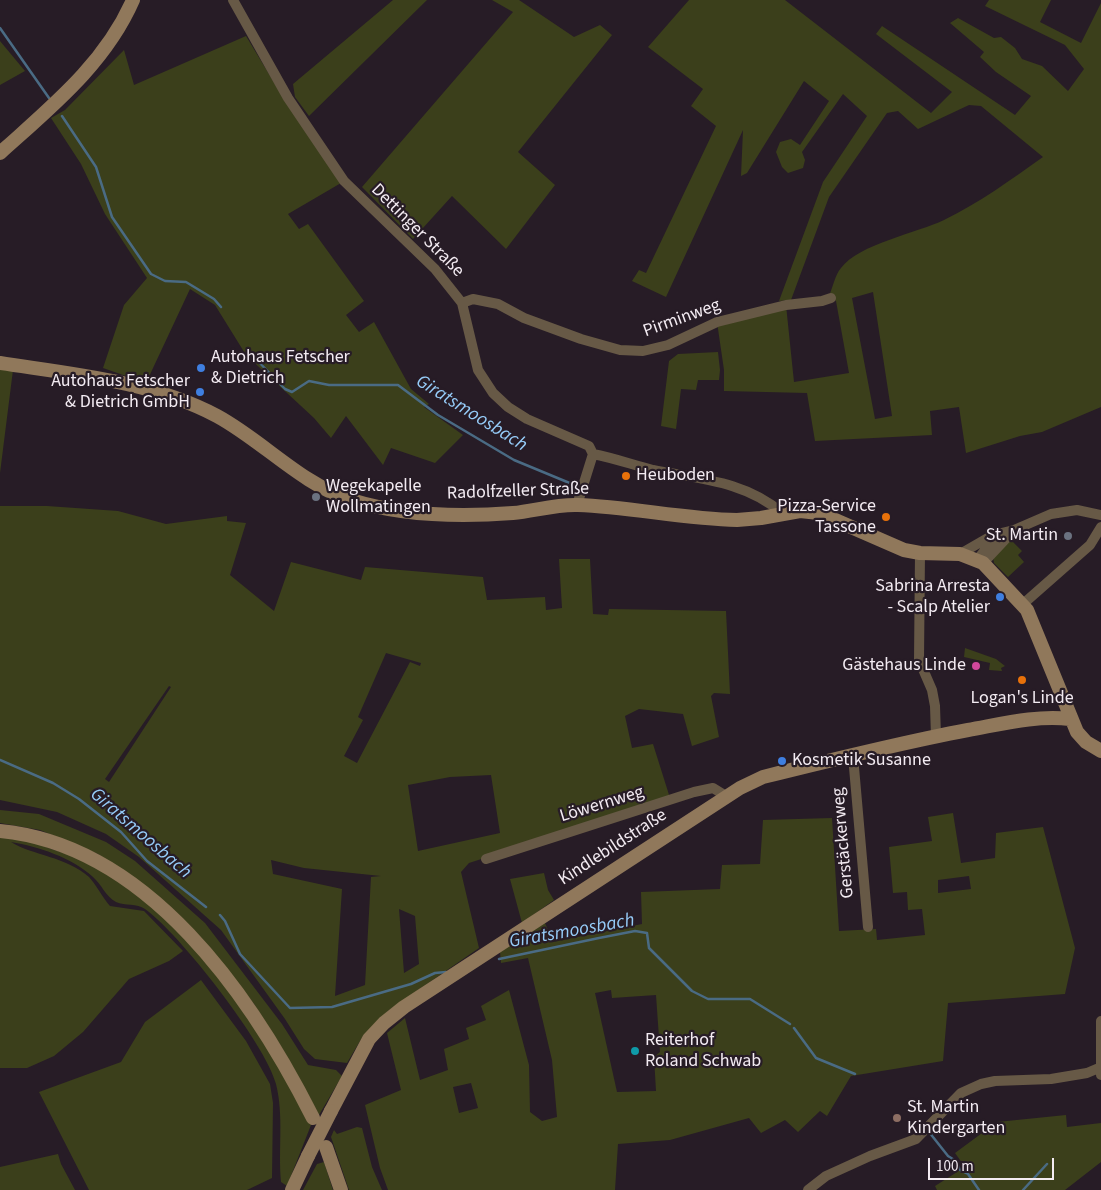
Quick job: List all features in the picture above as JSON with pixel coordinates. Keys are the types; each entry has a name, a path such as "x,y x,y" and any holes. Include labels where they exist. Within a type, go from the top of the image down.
{"main road":[{"path":"0,153 52,106 98,60 125,18 133,0"},
{"name":"Radolfzeller Straße","path":"0,363 72,373 149,390 182,400 245,432 312,481 351,500 403,511 452,514 503,514 577,505 722,519 761,518 800,511 819,513 835,518 891,546 920,553 960,554 980,561 1022,604 1036,630 1070,719 1086,742 1101,751"},
{"name":"Kindlebildstraße","path":"292,1190 369,1038 384,1023 449,977 726,796 763,777 936,736 1030,719 1050,717 1070,719"},
{"path":"0,831 16,832 53,842 81,854 125,881 163,909 190,934 246,1004 273,1044 313,1118"},
{"path":"326,1148 342,1190"}],"street":[{"name":"Dettinger Straße","path":"233,0 288,98 344,181 434,269 462,303 478,370 493,393 508,407 527,419 589,446 593,454 646,468 737,487 762,499 782,513"},
{"name":"Pirminweg","path":"462,303 473,299 498,304 524,318 580,339 620,350 643,351 668,345 717,322 777,307 831,298"},
{"path":"577,505 593,454"},
{"path":"960,554 993,535 1009,531 1051,514 1067,510 1092,512 1101,515"},
{"path":"1022,604 1090,545 1101,527"},
{"path":"980,561 1009,531"},
{"path":"920,553 919,660 932,690 935,706 936,736"},
{"name":"Gerstäckerweg","path":"852,756 868,927"},
{"name":"Löwernweg","path":"486,858 694,792 713,788 726,796"},
{"path":"808,1190 826,1176 870,1156 916,1139 961,1093 982,1084 995,1081 1051,1079 1101,1070 1101,1021"}],"green space":[{"path":"393,0 427,0 309,116 295,97 293,84"},
{"path":"492,0 519,0 574,37 600,25 612,35 518,152 555,185 506,249 452,196 413,239 362,187 513,12"},
{"path":"689,0 785,0 931,113 952,92 876,34 882,26 1015,115 1031,96 996,72 980,57 984,52 950,23 958,18 994,38 1001,37 1015,48 1022,59 1042,66 1068,91 1084,69 1065,45 985,6 989,0 1051,0 1040,22 1081,43 1101,3 1101,407 1042,432 1020,436 966,453 959,407 930,411 932,435 815,441 807,393 724,391 724,370 717,322 786,305 794,382 849,373 836,301 829,296 841,268 861,252 933,225 970,206 1043,157 981,106 969,105 918,129 898,111 887,113 829,197 791,300 779,301 823,182 867,116 843,94 802,152 805,160 803,168 788,173 782,167 776,152 780,142 791,139 800,145 829,101 804,81 747,173 741,176 743,130 666,297 632,281 639,270 646,273 716,126 691,106 703,89 648,47","holes":["873,292 892,416 875,419 852,298"]},
{"path":"246,36 275,84 341,183 288,214 299,229 308,224 364,301 346,315 359,332 374,322 411,389 429,404 424,407 463,435 435,463 391,448 383,465 346,416 331,438 314,418 246,355 215,305 190,289 146,383 103,368 124,305 147,278 105,214 81,164 51,118 65,110 124,50 134,85"},
{"path":"0,41 25,71 0,85"},
{"path":"718,352 719,380 698,380 696,390 681,389 676,429 661,426 669,361 678,354"},
{"path":"0,368 13,370 0,473"},
{"path":"0,506 47,506 118,511 166,524 227,516 227,521 246,523 230,575 274,611 291,562 361,580 365,567 483,577 487,600 545,597 546,610 562,608 559,559 590,559 593,614 608,615 609,609 726,611 730,694 714,693 711,696 719,737 692,746 683,714 639,709 625,716 632,748 653,744 670,798 469,863 461,872 479,948 388,1011 363,1036 347,1063 315,1059 304,1049 285,1019 221,930 139,857 106,834 57,812 0,800","holes":["386,653 421,663 420,666 410,662 357,763 344,756 363,720 358,717","169,686 171,687 109,782 105,779","491,775 500,833 418,851 408,785 450,777","271,860 304,868 381,876 371,877 365,985 335,996 342,889 273,874","399,909 415,916 419,964 404,973"]},
{"path":"1011,540 1022,551 1018,555 1024,562 1008,577 994,563 993,557"},
{"path":"965,648 996,659 1005,666 1001,668 1002,671 989,670 990,663 964,657"},
{"path":"0,810 39,814 106,842 135,861 205,923 282,1024 308,1065 336,1070 342,1076 319,1115 285,1053 254,1004 235,980 142,885 98,854 40,830 0,823"},
{"path":"953,813 961,863 995,858 996,833 1043,827 1075,948 1065,994 948,1003 943,1061 851,1076 827,1116 820,1111 798,1132 785,1120 761,1133 749,1118 670,1140 618,1144 615,1190 388,1190 380,1168 365,1105 401,1090 387,1033 405,1018 420,1080 448,1070 444,1049 469,1039 466,1028 486,1020 481,1006 509,990 529,1065 530,1112 542,1121 557,1117 552,1060 528,958 501,963 500,952 545,923 553,942 642,924 641,892 720,889 722,865 760,864 763,820 832,818 839,931 876,929 877,940 925,935 922,909 908,910 907,892 893,893 889,847 932,841 928,817","holes":["969,876 971,889 938,893 938,880","611,990 612,998 656,995 660,1052 654,1057 656,1091 617,1092 595,993","471,1083 478,1108 459,1113 453,1087"]},
{"path":"0,835 28,840 79,858 93,865 129,889 162,916 222,978 248,1013 271,1050 311,1125 287,1186 281,1182 280,1108 276,1084 269,1066 256,1043 220,990 178,941 145,909 116,902 93,877 65,858 11,842 20,847 60,860 80,870 89,877 110,906 144,911 183,951 169,961 129,979 83,1032 54,1056 27,1068 0,1068"},
{"path":"544,873 548,890 554,900 522,923 510,879"},
{"path":"201,980 246,1041 270,1084 273,1103 272,1178 247,1190 89,1190 39,1092 121,1062 145,1022"},
{"path":"1066,1115 1067,1127 1101,1123 1101,1162 1065,1190 937,1190 935,1186 965,1167 955,1153 997,1122"},
{"path":"357,1127 362,1128 372,1167 382,1190 349,1190 331,1137 334,1130 337,1134"},
{"path":"58,1154 61,1164 75,1190 0,1190 0,1167"},
{"path":"324,1162 333,1190 303,1190 317,1164"}],"waterway":[{"name":"Giratsmoosbach","path":"0,28 49,98"},
{"name":"Giratsmoosbach","path":"62,116 96,167 112,217 151,274 165,281 186,282 214,299 221,307"},
{"name":"Giratsmoosbach","path":"251,354 285,389 292,392 309,381 329,385 398,385 438,415 514,460 572,484"},
{"name":"Giratsmoosbach","path":"0,760 53,783 79,799 121,832 147,861 206,907"},
{"name":"Giratsmoosbach","path":"220,915 225,921 240,954 290,1008 332,1007 411,984 435,973 446,972"},
{"name":"Giratsmoosbach","path":"499,959 635,931 647,933 649,948 692,991 708,999 750,999 790,1024"},
{"name":"Giratsmoosbach","path":"794,1028 816,1058 855,1074"},
{"name":"Giratsmoosbach","path":"929,1132 948,1156 956,1161 960,1170 968,1174 979,1190"},
{"path":"1023,1190 1047,1164"}],"place":[{"name":"Autohaus Fetscher & Dietrich","path":"201,368"},
{"name":"Autohaus Fetscher & Dietrich GmbH","path":"200,392"},
{"name":"Heuboden","path":"626,476"},
{"name":"Wegekapelle Wollmatingen","path":"316,497"},
{"name":"Pizza-Service Tassone","path":"886,517"},
{"name":"St. Martin","path":"1068,536"},
{"name":"Sabrina Arresta - Scalp Atelier","path":"1000,597"},
{"name":"Gästehaus Linde","path":"976,666"},
{"name":"Logan's Linde","path":"1022,680"},
{"name":"Kosmetik Susanne","path":"782,761"},
{"name":"Reiterhof Roland Schwab","path":"635,1051"},
{"name":"St. Martin Kindergarten","path":"897,1118"}]}
